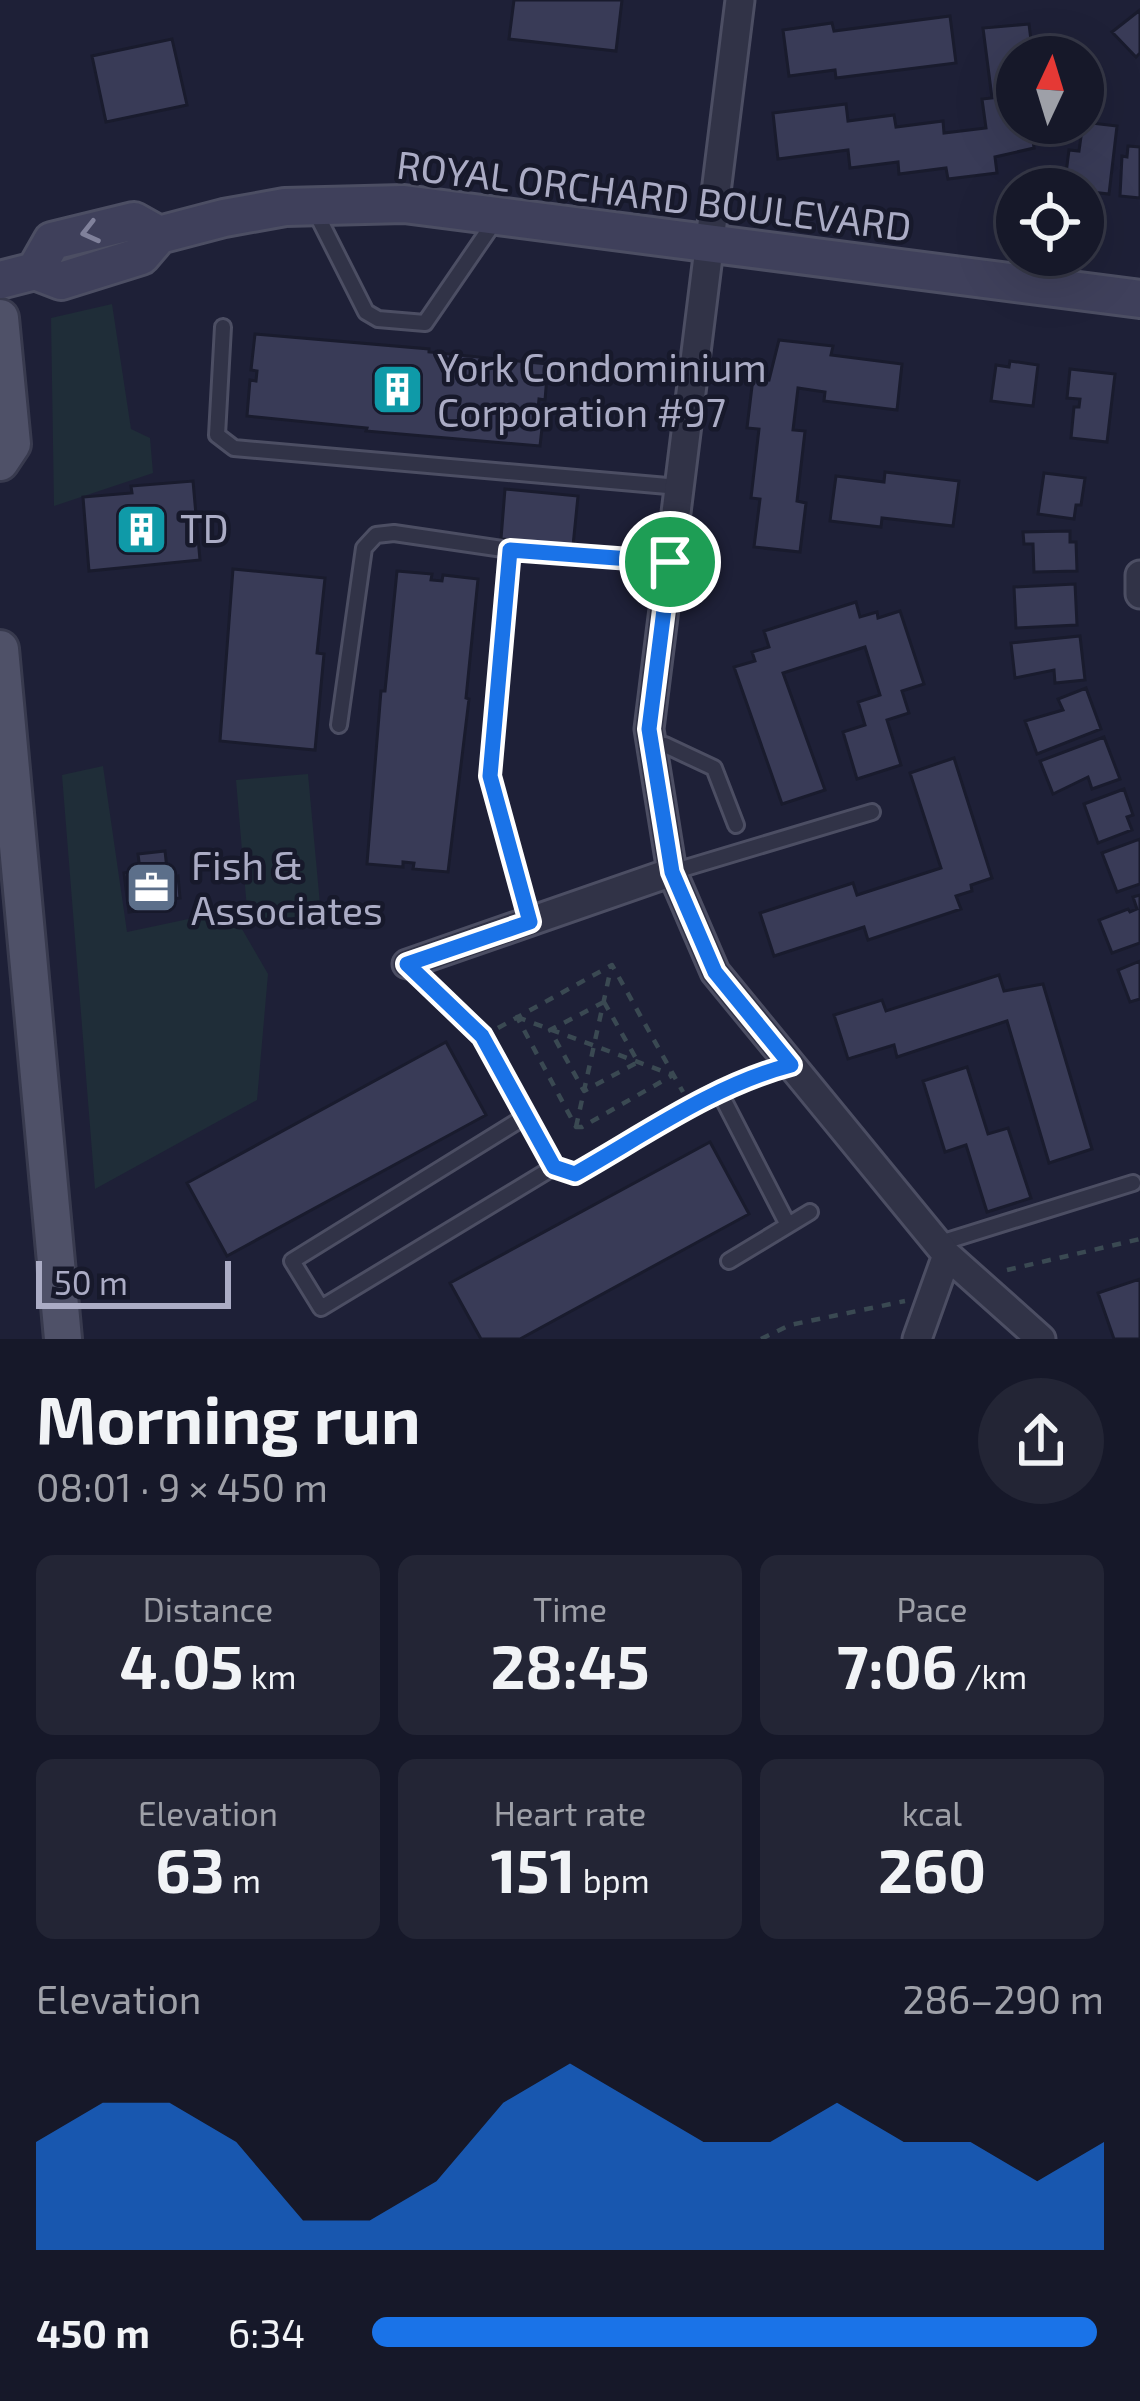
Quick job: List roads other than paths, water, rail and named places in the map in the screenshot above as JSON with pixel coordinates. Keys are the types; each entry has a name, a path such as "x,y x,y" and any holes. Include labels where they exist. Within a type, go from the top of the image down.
{"main road":[{"path":"0,318 4,398 12,444 0,461"},
{"path":"0,649 63,1339"}],"street":[{"path":"740,0 649,729 672,872 715,972 942,1250 1041,1339"},
{"name":"ROYAL ORCHARD BOULEVARD","path":"18,275 52,241 134,221 159,235 245,214 313,206 404,204 1140,299"},
{"path":"1140,575 1140,594"},
{"path":"407,964 672,872"},
{"path":"917,1339 942,1250"}],"lane":[{"path":"313,206 365,312 378,320 425,323 499,217"},
{"path":"223,327 217,436 234,448 679,487"},
{"path":"339,725 364,548 376,536 394,533 510,550 670,562"},
{"path":"510,550 490,776 530,922"},
{"path":"651,745 665,745 714,767 736,825"},
{"path":"672,872 872,812"},
{"path":"407,964 482,1036 554,1167 575,1174 747,1077 791,1065"},
{"path":"721,1095 788,1226"},
{"path":"526,1117 292,1261 321,1308 554,1167"},
{"path":"942,1250 1132,1184"},
{"path":"729,1262 810,1212"}],"place":[{"name":"York Condominium Corporation #97","path":"398,390"},
{"name":"TD","path":"141,529"},
{"name":"Fish & Associates","path":"152,888"}]}
